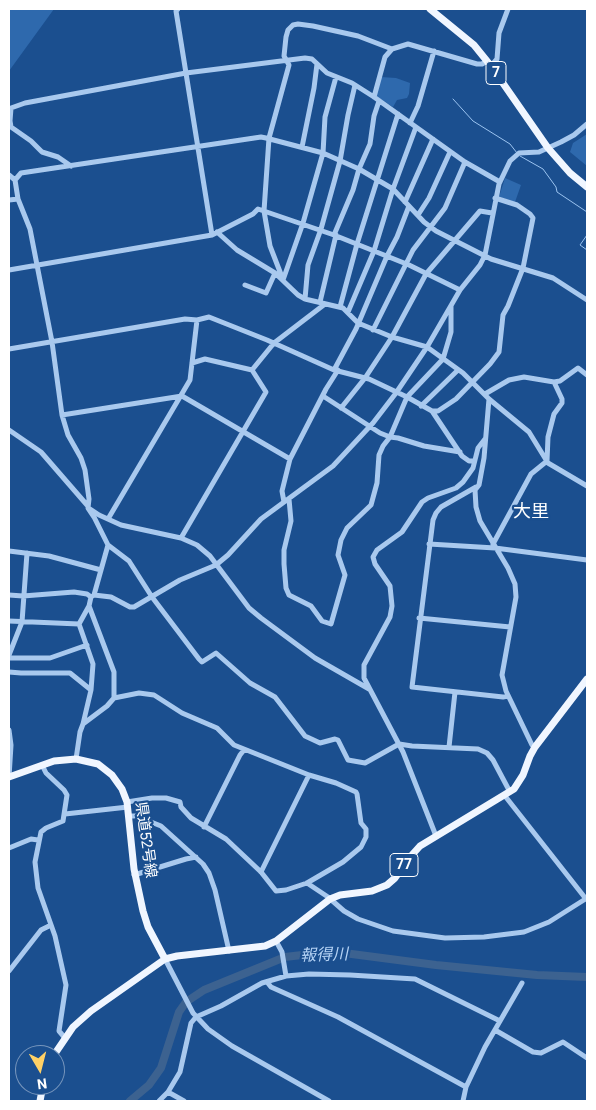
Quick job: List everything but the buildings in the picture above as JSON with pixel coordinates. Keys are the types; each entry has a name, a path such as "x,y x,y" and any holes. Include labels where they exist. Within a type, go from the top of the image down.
{"main road":[{"name":"7","path":"430,9 464,36 489,63 548,148 570,173 587,187"},
{"name":"77","path":"60,1045 90,1011 165,958 260,948 276,941 330,899 340,895 372,891 387,885 414,852 436,836 507,794 520,779 535,747 587,679"},
{"name":"県道52号線","path":"9,777 54,761 76,759 98,764 108,771 120,785 127,804 134,875 148,927 165,958"}],"street":[{"path":"178,9 176,11 214,233 275,274 305,299 340,307 348,312 358,324 392,337 427,347 472,381 487,397 529,432 547,461 587,486"},
{"path":"374,97 385,57 392,49 408,44 477,64 489,63 497,59 499,33 508,9"},
{"path":"283,280 270,246 264,211 269,138 290,65 284,56 286,37 293,25 298,24 358,36 392,49"},
{"path":"410,123 418,106 434,51"},
{"path":"71,166 58,157 42,152 31,141 11,127 11,108 25,103 186,73 305,58 312,59 321,69 355,85 374,97 450,152 500,182"},
{"path":"302,147 317,64"},
{"path":"283,280 303,223 323,153 325,117 336,77"},
{"path":"305,299 308,265 321,230 340,161 355,85"},
{"path":"252,370 274,343 322,303 335,235 370,144 374,116 379,101"},
{"path":"340,307 357,244 398,114"},
{"path":"9,595 23,596 74,592 111,597 130,607 134,607 180,580 216,565 228,555 261,519 333,466 370,426 396,393 427,347 460,290 477,270 485,255 495,198 500,182 514,157 519,153 539,152 548,148 574,135 587,124"},
{"path":"348,312 374,251 393,189 416,127"},
{"path":"15,180 22,173 261,137 269,138 323,153 359,169 393,189 431,228 491,259 553,278 587,300"},
{"path":"433,139 407,204 397,237 336,370 290,459 282,491 287,500 291,521 284,550 286,588 290,595 311,606 322,621 332,624 345,576 338,555 341,540 347,528 371,506 377,482 378,455 390,438 408,397 443,360 450,332 451,305"},
{"path":"418,215 429,198 450,152"},
{"path":"373,330 414,250 452,196 465,162"},
{"path":"9,176 15,180 18,199 30,229 52,342 62,415 68,435 81,458 85,470 89,499 87,506"},
{"path":"9,349 185,319 197,320 209,317 336,370 366,378 408,397 421,406 432,411 438,411 456,399 499,352 502,315 508,306 523,268 532,216 517,205 495,198"},
{"path":"9,200 18,199"},
{"path":"9,270 214,233 254,214 258,209 303,223 408,264 460,290"},
{"path":"341,408 366,378 392,337 426,274 480,211 492,213"},
{"path":"245,286 266,293 275,274"},
{"path":"108,519 190,380 197,320"},
{"path":"180,538 266,392 252,370 205,358 192,363"},
{"path":"535,747 532,745 508,696 502,675 516,597 515,584 477,512 475,490 479,485 484,458 487,397 509,380 524,377 554,382 560,381 578,368 587,375"},
{"path":"421,406 458,370"},
{"path":"494,546 531,474 547,461 548,437 554,414 562,404 562,399 554,382"},
{"path":"62,415 182,396 290,459"},
{"path":"323,396 380,434 431,448 460,452"},
{"path":"432,411 462,456 470,461 474,461"},
{"path":"9,430 41,452 87,506 108,544 129,562 152,597 202,662 216,653 250,683 275,697 305,736 311,740 324,743 335,739 338,740 348,760 365,763 399,744 478,749 487,753 493,760 507,794 587,898 549,922 532,930 507,935 458,938 426,936 385,929 352,916 307,882"},
{"path":"436,836 399,744 364,678 364,665 390,617 392,606 390,586 374,562 374,554 402,532 422,502 460,485 468,476 478,448 485,440"},
{"path":"479,485 452,499 436,512 433,520 419,618 412,687 508,696"},
{"path":"87,506 108,519 129,528 180,538 197,545 210,556 249,608 316,658 369,689"},
{"path":"76,759 80,732 91,690 93,664 80,624 93,596 108,544"},
{"path":"429,544 494,546 587,560"},
{"path":"9,551 49,556 101,570"},
{"path":"27,553 22,622 9,656 50,658 87,645"},
{"path":"89,606 112,665 114,698"},
{"path":"419,618 510,627"},
{"path":"9,621 80,624"},
{"path":"9,672 66,672 72,674 91,690"},
{"path":"449,747 456,692"},
{"path":"65,814 152,798 166,798 180,802 184,811 195,821 226,840 261,872 276,890 286,890 307,882 343,862 361,847 366,837 366,829 361,823 356,792 244,750 234,745 217,728 182,713 149,694 139,693 114,698 97,715 83,724"},
{"path":"9,730 11,745 9,777"},
{"path":"204,826 244,750"},
{"path":"42,765 46,773 66,793 65,814 61,822 41,832 35,862 36,880 52,925 66,987 59,1031 65,1038"},
{"path":"261,872 309,775"},
{"path":"129,816 136,816 161,826 196,857 209,873 215,890 229,951"},
{"path":"9,848 31,840 38,840"},
{"path":"134,875 196,857"},
{"path":"9,971 41,930 52,925"},
{"path":"276,941 282,952 286,974"},
{"path":"165,958 194,1015 208,1029 232,1046 329,1101"},
{"path":"159,1101 168,1092 180,1072 190,1023 194,1015 221,1006 286,974 415,979 500,1021"},
{"path":"267,982 272,987 338,1017 466,1087"},
{"path":"463,1101 466,1087 522,983"},
{"path":"495,1030 533,1052 541,1053 563,1042 587,1058"},
{"path":"168,1092 184,1101"}],"shaded area":[{"path":"9,9 54,9 9,71"},
{"path":"381,77 396,78 410,83 407,98 397,100 393,107 376,96"},
{"path":"587,134 587,166 570,152 573,143"},
{"path":"505,178 521,185 515,202 499,197"}],"waterway":[{"path":"453,99 473,121 510,144 517,153"},
{"path":"520,156 543,169 556,187 557,192 587,212"},
{"path":"587,235 580,245 587,250"},
{"name":"報得川","path":"130,1101 149,1085 161,1068 179,1012 186,1002 204,990 285,957 319,953 344,953 436,965 537,975 587,977"}],"district":[{"name":"大里","path":"531,512"}]}
